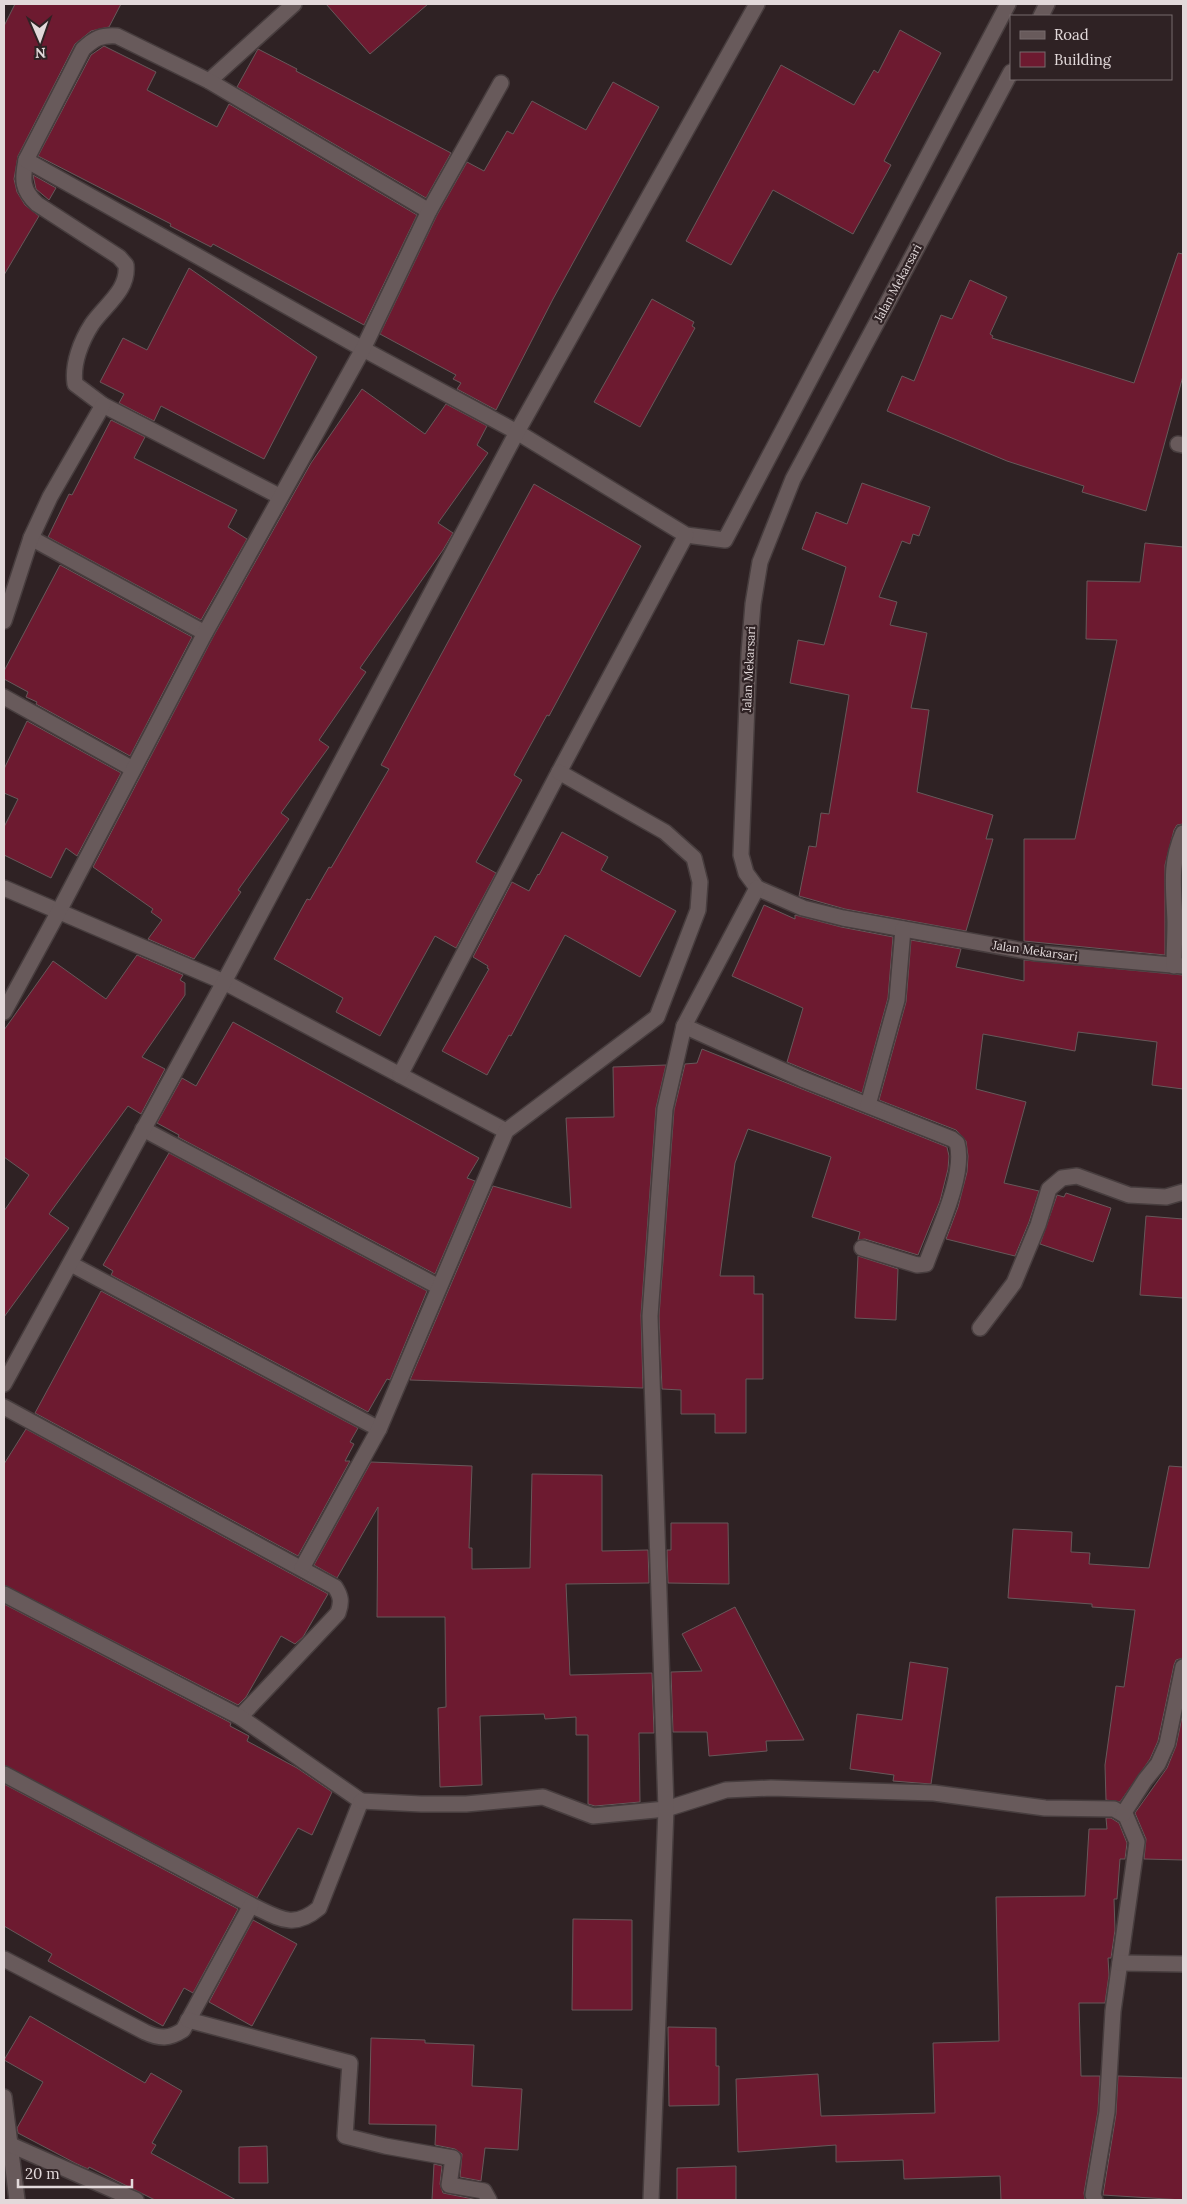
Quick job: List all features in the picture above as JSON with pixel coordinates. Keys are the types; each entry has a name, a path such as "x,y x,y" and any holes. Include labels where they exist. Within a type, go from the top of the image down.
{"street":[{"path":"209,81 294,4"},
{"path":"4,1384 224,982 516,432 757,4"},
{"path":"26,160 363,349 516,432 686,535 725,540 1008,4"},
{"path":"279,496 103,405 75,384 73,372 76,361 92,325 126,281 126,265 119,257 37,204 26,194 23,176 26,160 83,49 95,38 105,35 117,36 209,81 429,211"},
{"name":"Jalan Mekarsari","path":"1010,74 793,479 760,562 753,604 749,654 741,855 746,873 757,888 803,908 843,918 1036,953 1179,966"},
{"path":"4,1012 134,769 204,633 363,349 429,211 501,83"},
{"path":"4,621 31,538 50,497 103,405"},
{"path":"400,1075 686,535"},
{"path":"31,538 204,633"},
{"path":"4,697 134,769"},
{"path":"302,1568 379,1429 506,1131 657,1017 698,910 700,882 694,858 665,832 559,772"},
{"path":"1179,966 1172,889 1175,859 1183,833"},
{"path":"4,888 224,982 506,1131"},
{"path":"651,2200 666,1809 650,1316 665,1109 684,1026 757,888"},
{"path":"868,1105 897,1000 903,929"},
{"path":"684,1026 802,1079 952,1139 957,1143 958,1153 953,1189 926,1264 917,1265 862,1248"},
{"path":"143,1129 439,1287"},
{"path":"980,1328 1014,1283 1038,1225 1049,1189 1062,1178 1077,1176 1129,1195 1166,1197 1183,1192"},
{"path":"71,1264 379,1429"},
{"path":"4,1407 335,1587 340,1595 341,1605 338,1613 240,1716"},
{"path":"4,1594 240,1716 361,1801 466,1804 543,1797 593,1816 666,1809 726,1790 771,1788 934,1793 1045,1808 1114,1809 1126,1816 1137,1842 1113,2011 1107,2112 1093,2195 1095,2200"},
{"path":"1123,1814 1163,1756 1183,1667"},
{"path":"4,1774 252,1905 286,1921 298,1921 308,1917 319,1908 361,1801"},
{"path":"4,1959 156,2038 172,2037 183,2030 252,1905"},
{"path":"1120,1963 1183,1964"},
{"path":"188,2020 350,2063 345,2136 385,2146 453,2158 449,2185 484,2191 489,2200"},
{"path":"4,2097 17,2200"},
{"path":"11,2145 136,2200"}],"building":[{"path":"15,4 121,4 109,27 91,31 75,44 18,156 14,179 17,192 25,205 39,216 4,275 4,26"},
{"path":"326,4 428,4 370,54"},
{"path":"900,30 941,53 884,161 891,165 853,234 773,190 731,265 686,241 781,65 854,105 874,70 878,73"},
{"path":"104,46 156,72 147,90 217,127 229,104 417,215 364,325 213,244 211,247 170,226 171,224 38,156 91,55"},
{"path":"258,49 451,153 426,198 237,87"},
{"path":"613,82 659,107 553,299 496,410 457,389 461,383 453,379 456,375 380,334 437,215 467,162 484,171 507,131 513,134 532,101 586,130"},
{"path":"33,175 56,188 49,200 36,189"},
{"path":"1178,253 1183,254 1183,376 1146,511 1082,492 1084,486 1007,461 887,411 902,376 914,381 941,315 952,319 970,280 1007,297 990,334 993,336 992,338 1134,383"},
{"path":"189,268 317,357 264,459 161,406 154,421 119,403 124,394 100,382 123,338 147,350"},
{"path":"652,299 694,322 692,326 695,328 640,427 594,402"},
{"path":"362,389 425,434 446,404 487,426 477,445 488,453 438,523 453,533 443,550 360,668 366,672 319,740 329,747 281,813 289,819 238,890 241,892 194,959 148,939 162,920 151,912 153,909 93,867 213,637 311,463"},
{"path":"111,420 145,437 134,458 237,510 228,527 247,539 201,620 48,537 69,494 72,495"},
{"path":"862,483 930,507 919,536 913,534 910,544 902,541 879,597 897,602 890,625 927,633 911,708 929,710 917,792 993,815 986,839 993,839 966,931 845,909 799,896 809,846 816,847 821,813 829,814 849,695 790,683 798,640 824,645 846,567 802,549 816,512 847,524"},
{"path":"534,484 641,546 549,716 547,715 514,775 522,780 476,862 496,873 456,948 435,936 380,1036 336,1012 343,998 274,959 307,899 310,900 329,867 331,868 389,769 381,765"},
{"path":"1145,543 1183,547 1183,824 1177,825 1174,830 1165,865 1165,955 1024,941 1024,839 1075,839 1117,640 1086,639 1087,581 1140,582"},
{"path":"60,565 192,637 130,756 36,704 37,702 26,697 28,692 4,679 4,671"},
{"path":"27,721 121,773 77,856 66,848 51,878 4,855 4,827 18,799 4,793 4,769"},
{"path":"562,832 608,857 601,870 676,911 640,977 565,935 511,1036 509,1035 487,1075 442,1051 489,969 487,968 488,966 473,957 512,882 529,891"},
{"path":"764,905 795,919 795,915 841,927 893,937 888,998 862,1093 787,1062 803,1008 732,976"},
{"path":"911,940 961,949 956,967 1024,981 1024,960 1183,975 1183,1089 1152,1085 1157,1042 1078,1032 1075,1051 983,1034 976,1089 1026,1102 1004,1183 1039,1191 1015,1256 946,1239 958,1207 967,1172 968,1156 966,1141 956,1130 879,1100 906,1002"},
{"path":"137,955 183,975 180,980 185,983 185,995 142,1057 165,1069 141,1114 128,1106 49,1214 69,1228 4,1317 4,1211 29,1175 4,1157 4,1030 53,961 106,999"},
{"path":"233,1022 479,1158 467,1178 475,1181 435,1274 178,1137 179,1135 157,1123 182,1078 196,1086"},
{"path":"702,1049 947,1147 949,1156 948,1169 940,1201 918,1255 865,1239 858,1240 860,1232 812,1217 831,1157 748,1129 735,1163 720,1276 754,1276 754,1294 763,1294 763,1379 746,1379 746,1433 715,1433 715,1414 681,1414 681,1390 662,1389 659,1316 674,1110 685,1064 697,1063"},
{"path":"666,1065 656,1108 641,1315 643,1388 410,1380 493,1186 571,1208 566,1118 614,1117 613,1067"},
{"path":"169,1153 427,1291 390,1380 387,1379 368,1412 111,1275 113,1271 103,1265"},
{"path":"1066,1193 1111,1208 1093,1262 1040,1244 1057,1195 1064,1197"},
{"path":"1146,1216 1183,1219 1183,1298 1140,1295"},
{"path":"858,1256 898,1269 896,1320 855,1318"},
{"path":"101,1291 358,1428 350,1442 354,1444 345,1461 350,1461 298,1556 35,1413"},
{"path":"26,1429 328,1594 303,1637 295,1644 281,1636 246,1697 238,1705 4,1585 4,1464"},
{"path":"371,1462 472,1466 469,1548 472,1548 472,1569 530,1568 532,1474 602,1475 602,1551 648,1550 649,1583 566,1584 570,1675 652,1673 654,1733 639,1733 640,1802 595,1806 588,1804 588,1735 576,1735 576,1717 545,1719 544,1714 480,1716 482,1785 440,1787 438,1708 446,1707 445,1617 377,1617 378,1507 337,1578 314,1565"},
{"path":"1169,1466 1183,1467 1183,1658 1176,1660 1174,1665 1158,1741 1150,1759 1120,1802 1106,1800 1105,1765 1116,1686 1124,1687 1135,1610 1092,1607 1092,1604 1008,1598 1013,1529 1072,1532 1071,1552 1090,1553 1089,1564 1149,1568"},
{"path":"671,1523 728,1523 729,1584 668,1583 667,1550 671,1550"},
{"path":"4,1604 231,1723 230,1726 249,1736 247,1741 297,1768 332,1792 312,1835 298,1828 257,1898 4,1765"},
{"path":"735,1607 804,1740 766,1741 767,1751 709,1756 707,1732 673,1732 671,1672 702,1671 682,1634"},
{"path":"910,1662 948,1668 931,1784 893,1781 894,1775 850,1769 857,1714 902,1720"},
{"path":"1183,1712 1183,1860 1144,1859 1146,1839 1135,1813 1167,1768 1176,1746"},
{"path":"4,1784 238,1909 193,1993 184,1988 163,2026 48,1961 52,1954 4,1926"},
{"path":"1106,1818 1111,1818 1119,1823 1127,1843 1125,1859 1120,1859 1117,1899 1114,1899 1115,1930 1111,1958 1108,1958 1109,1975 1105,2003 1079,2003 1081,2076 1100,2076 1098,2111 1084,2193 1085,2200 1001,2200 1000,2176 904,2179 903,2160 836,2162 836,2145 738,2152 736,2079 818,2074 821,2116 935,2113 933,2043 999,2041 996,1897 1085,1896 1089,1829 1107,1829"},
{"path":"573,1919 632,1920 632,2010 572,2010"},
{"path":"253,1920 297,1944 252,2026 209,2002"},
{"path":"30,2016 145,2083 151,2073 182,2091 152,2143 156,2145 151,2153 236,2200 155,2200 89,2167 88,2169 75,2163 18,2133 17,2128 43,2082 4,2060"},
{"path":"668,2027 716,2028 716,2066 719,2066 719,2105 669,2106"},
{"path":"371,2038 425,2040 425,2043 474,2045 472,2086 522,2089 518,2150 485,2148 481,2181 460,2177 462,2154 455,2149 435,2145 436,2125 369,2124"},
{"path":"1118,2076 1183,2078 1183,2200 1103,2195 1116,2114"},
{"path":"267,2146 268,2183 239,2183 239,2147"},
{"path":"434,2164 442,2166 440,2184 443,2193 478,2200 432,2200"},
{"path":"736,2166 736,2200 677,2200 677,2168"}]}
